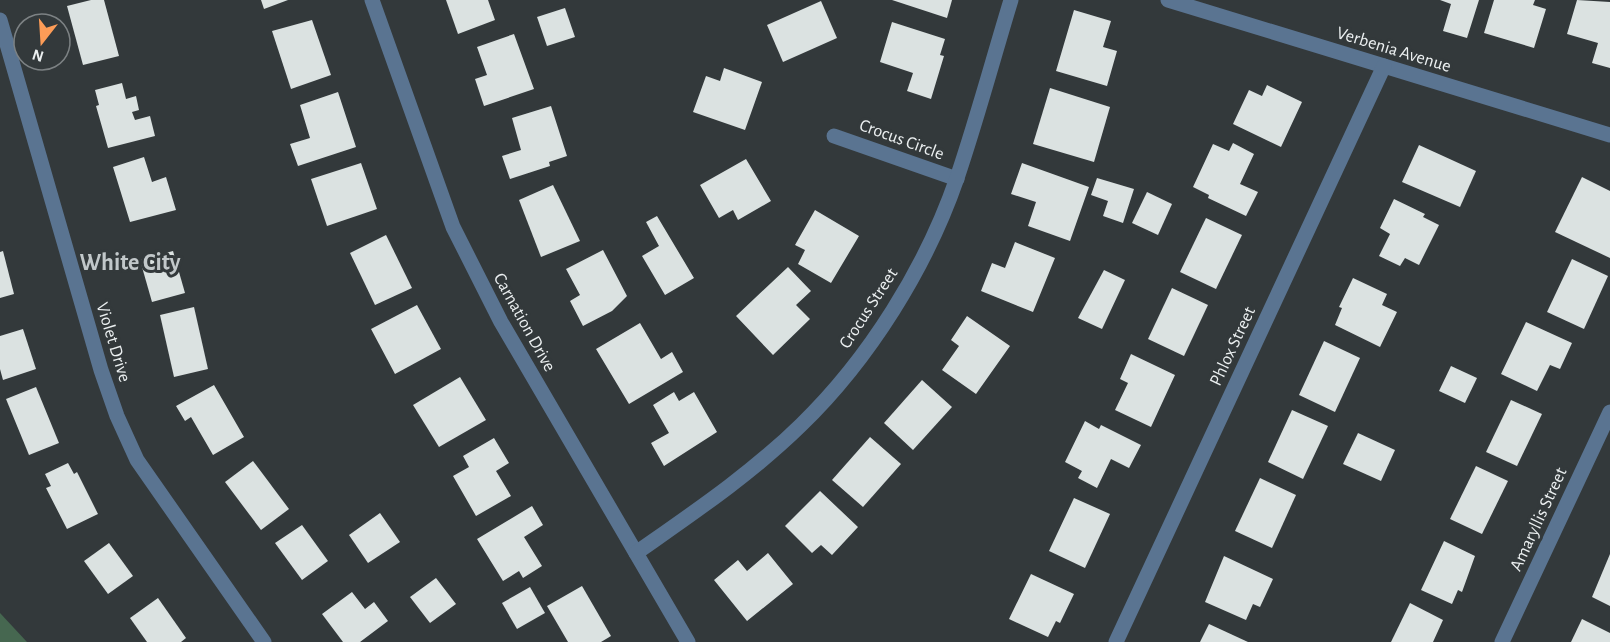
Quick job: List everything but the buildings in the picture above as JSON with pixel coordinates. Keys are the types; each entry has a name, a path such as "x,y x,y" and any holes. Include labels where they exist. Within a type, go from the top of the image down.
{"street":[{"name":"Carnation Drive","path":"372,0 453,227 501,322 688,642"},
{"name":"Crocus Street","path":"636,554 744,475 801,425 839,384 874,338 907,285 936,230 957,180 1011,0"},
{"name":"Verbenia Avenue","path":"1168,0 1610,135"},
{"name":"Violet Drive","path":"0,20 100,370 117,416 137,460 264,642"},
{"name":"Phlox Street","path":"1116,642 1384,66"},
{"name":"Crocus Circle","path":"834,136 957,180"},
{"name":"Amaryllis Street","path":"1502,642 1610,412"}],"green space":[{"path":"0,613 27,642 0,642"}],"district":[{"name":"White City","path":"130,262"}]}
